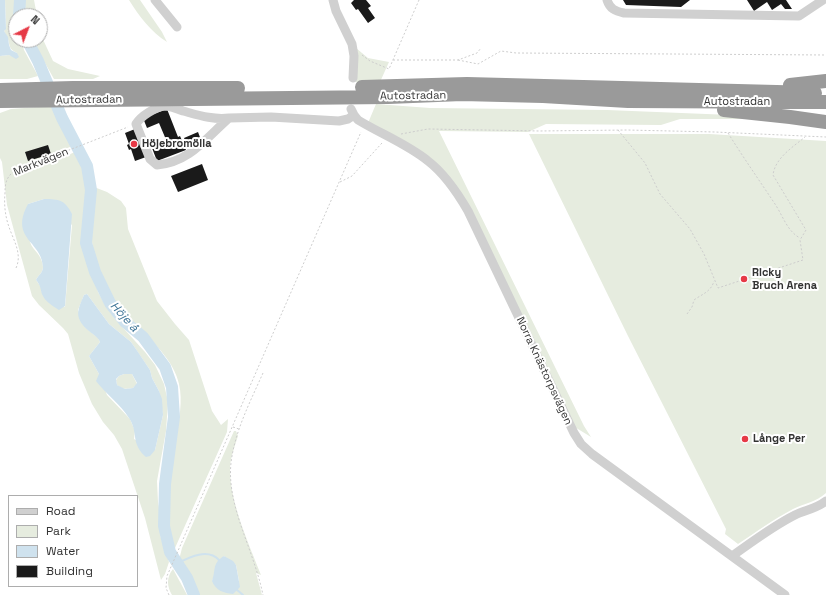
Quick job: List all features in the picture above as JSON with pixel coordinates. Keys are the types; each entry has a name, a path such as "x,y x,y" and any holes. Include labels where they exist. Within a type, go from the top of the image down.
{"highway":[{"path":"732,92 826,81"},
{"name":"Autostradan","path":"0,101 32,95 468,84 732,92 826,93"},
{"name":"Autostradan","path":"0,90 32,95"},
{"name":"Autostradan","path":"73,94 388,97 462,94 543,96 628,101 826,102"},
{"path":"628,101 753,112 826,122"}],"street":[{"path":"155,0 178,27"},
{"path":"332,0 352,44 354,56 353,78"},
{"path":"607,0 609,6 614,11 624,14 798,16 823,0"},
{"path":"165,106 207,118 229,118 193,152 177,160 157,165 150,159 136,124 150,112 165,106"},
{"name":"Norra Knästorpsvägen","path":"229,118 250,117 339,121 348,119 352,112 358,120 428,161 449,181 468,211 574,433 581,444 592,454 785,595"},
{"path":"732,556 796,514 821,505 826,501"}],"path":[{"path":"352,44 358,53 370,61 388,69 419,0"},
{"path":"458,60 476,53 481,48"},
{"path":"392,60 458,60 478,64 501,51 826,55"},
{"name":"Markvägen","path":"16,268 19,261 18,252 5,212 6,179 13,172 136,124"},
{"path":"169,595 166,588 166,582 180,546 365,124"},
{"path":"339,183 352,176 380,144 398,135 428,129 728,132 826,137"},
{"path":"618,130 644,163 660,194 690,229 704,254 718,288 803,260 800,238 806,230 773,175 774,170 784,155 805,136"},
{"path":"728,132 758,180 778,208 793,234 800,238"},
{"path":"687,314 692,308 694,300 713,287 714,280"},
{"path":"263,373 239,429 232,456 231,472 232,490 238,520 255,566 263,595"},
{"path":"232,426 239,429"}],"green space":[{"path":"5,0 16,0 16,8 8,8 8,40 4,31 6,28"},
{"path":"24,0 34,0 36,8 24,8"},
{"path":"129,0 140,0 162,32 167,42 146,23"},
{"path":"10,48 23,48 38,76 27,79 0,79 0,56 9,55 14,57 17,53"},
{"path":"37,48 47,48 53,61 68,69 100,76 93,79 54,79"},
{"path":"356,48 368,58 389,62 380,82 355,82"},
{"path":"376,104 430,108 607,110 756,116 739,119 680,119 661,125 546,124 528,132 439,131 584,426 591,437 573,426 480,228 440,169 368,123"},
{"path":"52,106 72,146 63,150 66,156 77,151 83,167 87,184 83,243 89,268 96,283 98,292 116,320 155,365 164,384 168,402 166,431 157,481 160,535 169,562 165,574 161,580 145,518 122,449 92,404 79,373 68,334 32,296 7,205 2,162 0,158 0,113 11,109","holes":["44,199 72,225 65,307 42,292 41,287 36,280 43,267 41,259 30,242 28,228 28,204","87,294 109,324 131,342 150,370 152,378 159,391 163,415 155,450 134,439 135,431 130,419 107,395 99,374 89,356 100,342 98,338 86,328 78,310 84,295"]},
{"path":"529,134 709,134 826,141 826,493 786,513 738,544 725,534 726,529 628,336"},
{"path":"94,187 107,192 121,201 126,208 128,229 157,301 189,340 212,411 221,425 228,419 227,432 175,548 170,537 167,509 169,479 180,411 181,397 179,384 173,368 164,354 114,301 97,264 91,235"},
{"path":"124,374 132,374 137,384 133,388 125,389 117,385 116,380 119,376"},
{"path":"234,431 236,431 238,436 230,469 233,496 241,523 261,575 256,573 262,595 197,595 191,580 179,560 182,548","holes":["224,556 236,565 239,581 212,581"]},
{"path":"173,569 187,595 172,595 168,582 169,576"}],"water":[{"path":"0,0 5,0 6,29 4,31 8,37 8,48 17,53 19,57 16,59 9,55 0,56"},
{"path":"44,199 61,201 67,206 72,214 65,306 59,310 48,302 42,294 36,280 43,269 41,258 38,251 28,239 22,225 23,216 28,204"},
{"path":"87,294 109,324 131,342 150,370 152,378 159,391 162,399 163,415 155,450 150,456 146,457 138,447 134,428 126,413 96,381 99,374 89,356 100,342 97,337 84,326 79,318 78,314 84,295","holes":["124,374 132,374 137,383 133,388 125,389 117,385 116,379 119,376"]},
{"path":"224,556 233,561 236,565 240,587 233,594 221,591 212,581 216,564"}],"building":[{"path":"354,0 366,0 371,6 368,8 375,18 368,23 358,9 356,10 351,3"},
{"path":"623,0 690,0 681,7 626,5"},
{"path":"747,0 786,0 792,9 785,9 781,4 772,10 767,2 754,11"},
{"path":"167,109 178,137 180,136 186,150 157,161 152,148 167,142 159,123 147,128 143,118"},
{"name":"Höjebromölla","path":"135,129 146,157 135,161 131,149 129,150 127,145 129,144 125,133"},
{"path":"198,132 201,140 187,145 184,138"},
{"path":"48,145 51,154 28,161 25,152"},
{"path":"202,164 208,180 178,192 171,176"}],"waterway":[{"name":"Höje å","path":"20,0 20,8"},
{"name":"Höje å","path":"31,48 62,118 87,166 91,190 86,243 95,272 110,303 125,322 143,337 165,367 172,387 174,417 165,484 164,526 170,552 187,578 194,595"},
{"path":"178,563 193,556 204,554 215,556 219,560"},
{"path":"236,589 243,595"}],"place":[{"name":"Höjebromölla","path":"134,144"},
{"name":"Ricky Bruch Arena","path":"744,279"},
{"name":"Långe Per","path":"745,439"}]}
